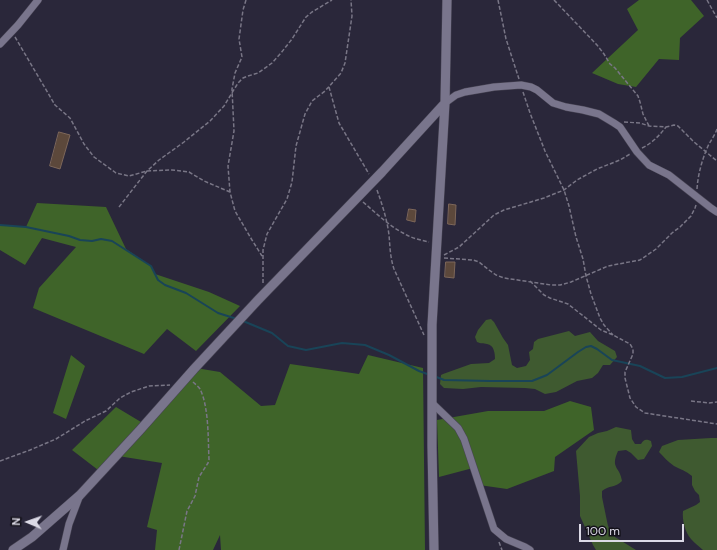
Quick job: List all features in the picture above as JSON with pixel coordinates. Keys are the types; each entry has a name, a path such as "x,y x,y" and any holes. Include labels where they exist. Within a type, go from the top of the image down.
{"street":[{"path":"0,44 38,0"},
{"path":"434,550 432,324 445,103 447,0"},
{"path":"13,550 32,537 80,495 263,295 373,181 445,103 456,95 494,87 521,85 537,90 553,103 599,114 620,127 636,151 649,165 669,175 717,212"},
{"path":"432,403 458,428 464,439 494,529 506,539 530,550"},
{"path":"63,550 69,524 80,495"}],"path":[{"path":"246,0 242,10 239,39 242,57 235,73 232,92 234,131 228,166 230,192 235,211 262,256"},
{"path":"119,207 147,171 210,121 224,106 232,92 243,78 258,73 272,63 292,40 306,17 332,0"},
{"path":"263,295 262,256 267,234 287,199 292,182 296,146 305,114 312,101 329,87 341,73 352,16 351,0"},
{"path":"498,0 506,39 530,113 545,151 564,190 591,294 600,318 613,335"},
{"path":"554,0 593,40 610,64 638,96 643,114 649,126"},
{"path":"707,0 717,18"},
{"path":"12,31 55,105 70,118 84,144 94,157 116,173 129,176 147,171 172,170 189,172 204,181 230,192"},
{"path":"329,87 339,123 373,181 386,217 391,258 394,269 424,335"},
{"path":"614,122 640,123 649,126 678,126 717,161"},
{"path":"436,257 459,248 494,215 504,210 544,198 564,190 596,169 620,160 648,145 659,136 666,127"},
{"path":"436,257 473,260 479,262 496,275 504,278 551,285 560,285 572,282 608,266 640,260 656,249 691,216 695,208 700,170 709,145 716,135 717,129"},
{"path":"357,197 403,234 437,244"},
{"path":"530,281 544,295 568,304 601,330 630,344 633,354 625,372 625,378 630,398 636,407 645,413 717,424"},
{"path":"179,550 187,511 195,496 199,477 209,460 206,415 203,399 199,388 187,377"},
{"path":"0,461 56,439 85,421 106,411 120,398 131,392 149,386 164,384 180,385"},
{"path":"690,401 709,403 717,402"}],"green space":[{"path":"639,0 691,0 704,16 680,38 679,60 659,59 636,87 618,84 592,73 638,30 627,9"},
{"path":"37,203 106,207 126,249 151,266 155,274 209,292 240,306 196,351 167,329 144,354 33,308 39,288 76,247 42,238 25,265 0,250 0,225 26,227"},
{"path":"491,319 508,345 512,365 517,368 526,366 530,360 529,352 533,349 534,342 538,339 569,331 575,336 590,332 598,341 615,351 617,357 610,365 603,365 598,373 592,378 577,381 556,392 545,394 535,389 525,388 444,388 440,384 441,375 471,364 489,363 495,359 493,348 487,344 477,342 475,337 478,330 486,320"},
{"path":"71,355 85,366 66,419 53,413"},
{"path":"368,355 423,368 425,550 221,550 220,535 213,550 155,550 157,530 147,527 162,463 118,456 102,473 72,450 116,407 146,425 196,368 220,372 261,406 275,405 290,364 359,374"},
{"path":"570,401 591,407 594,430 555,457 554,471 507,489 479,485 473,468 439,477 437,420 488,411 544,411"},
{"path":"616,427 631,430 632,439 635,444 641,444 644,440 646,440 651,441 652,446 644,459 638,460 626,450 618,451 615,464 622,481 617,485 602,491 608,526 615,537 636,550 596,550 580,516 580,496 576,451 589,437"},
{"path":"717,438 717,550 703,550 689,536 684,522 683,511 700,502 699,495 692,485 692,476 674,466 659,452 662,446 678,440"}],"building":[{"path":"59,132 70,135 60,169 50,166"},
{"path":"449,204 456,205 455,225 448,224"},
{"path":"409,209 416,210 415,222 407,220"},
{"path":"446,262 455,262 454,278 445,277"}],"waterway":[{"path":"0,225 26,227 69,236 80,240 92,241 101,239 112,241 151,266 158,280 165,285 186,293 218,313 237,319"},
{"path":"243,321 272,333 288,346 306,350 342,343 365,345 430,375"},
{"path":"434,376 444,380 532,381 547,375 578,352 591,346 612,360 640,366 665,378 682,377 717,368"}]}
